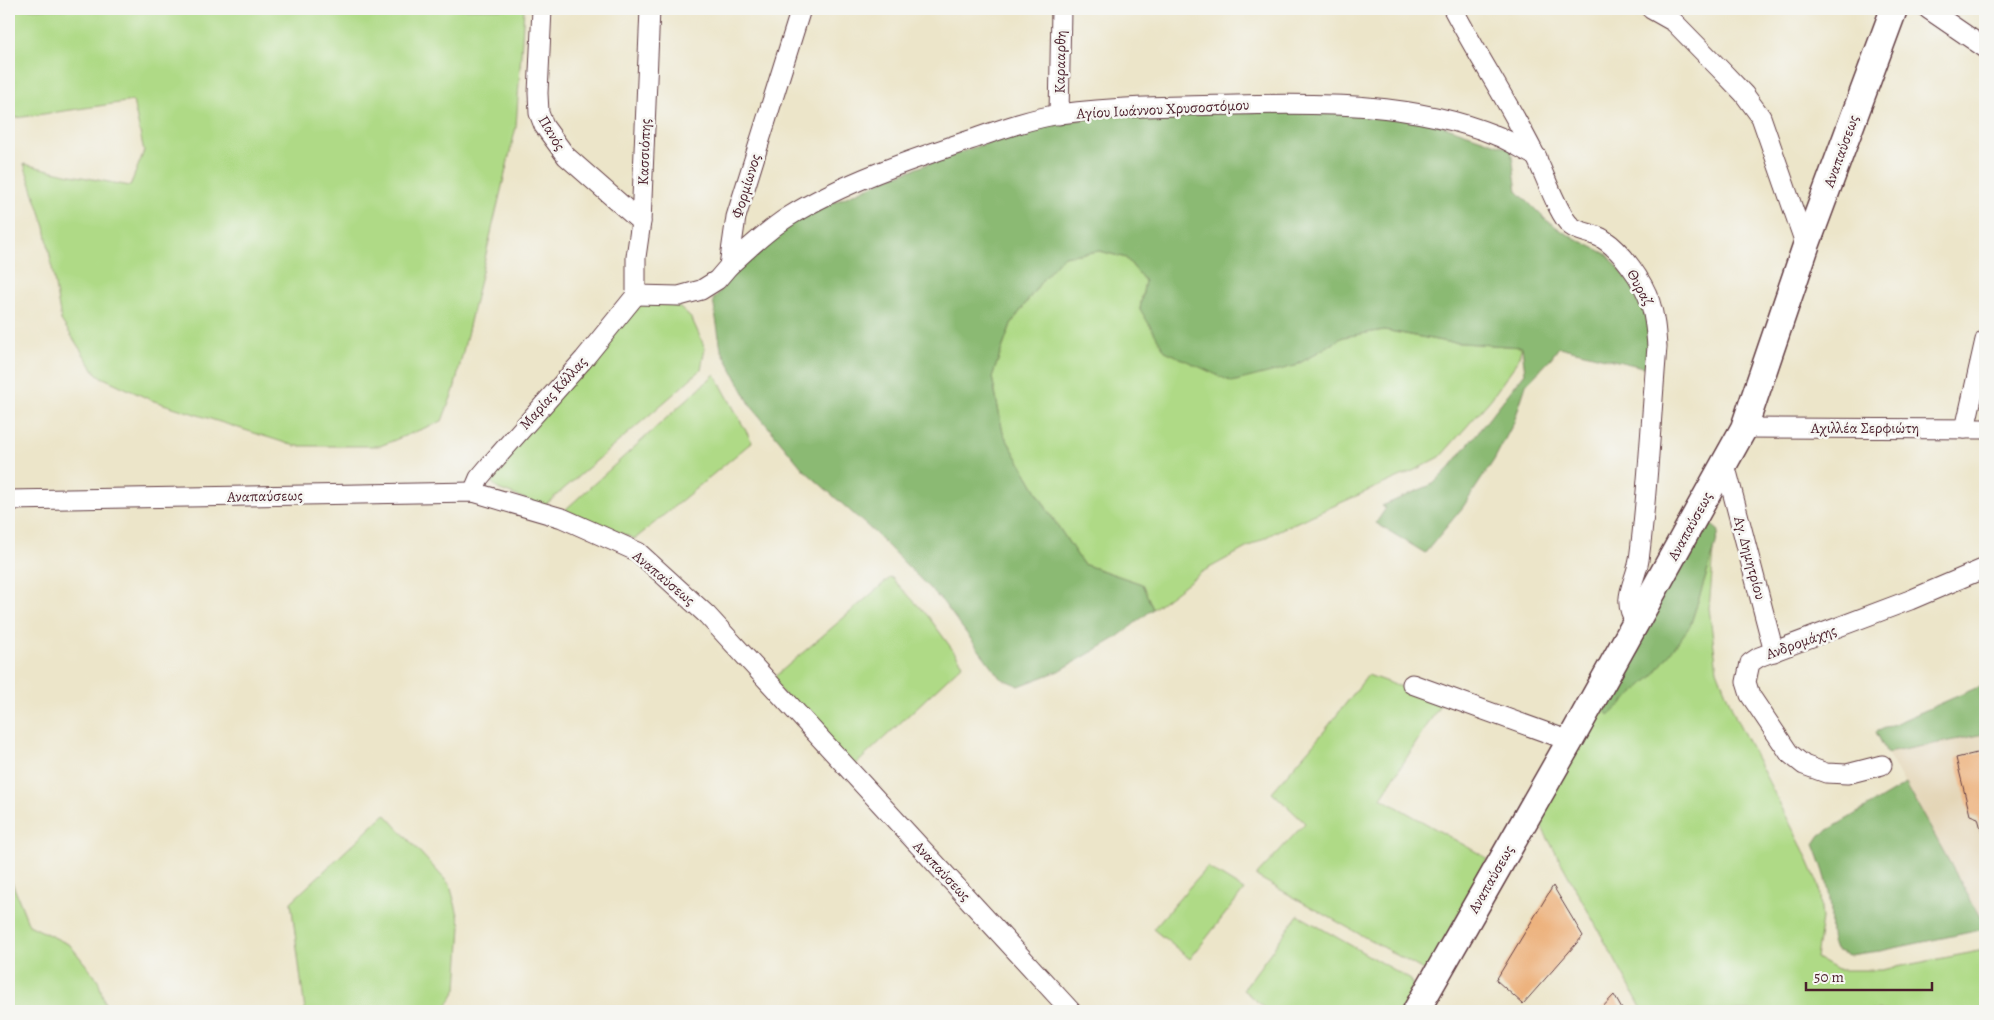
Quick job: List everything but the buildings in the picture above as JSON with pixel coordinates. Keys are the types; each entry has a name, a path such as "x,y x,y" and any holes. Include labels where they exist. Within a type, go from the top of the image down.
{"street":[{"name":"Πανός","path":"542,9 538,93 539,113 544,126 566,156 642,222"},
{"name":"Κασσιόπης","path":"636,295 636,257 642,222 650,9"},
{"name":"Φορμίωνος","path":"729,266 736,217 801,9"},
{"name":"Καρααρθη","path":"1060,114 1061,9"},
{"name":"Θυραζ","path":"1453,9 1511,108 1557,204 1572,226 1603,239 1622,256 1636,274 1650,300 1655,321 1657,347 1643,529 1638,565 1628,600 1629,609 1636,622"},
{"path":"1651,9 1681,28 1744,94 1761,117 1806,246"},
{"name":"Αναπαύσεως","path":"1416,1011 1570,741 1744,428 1806,246 1894,9"},
{"path":"1928,9 1985,48"},
{"name":"Αγίου Ιωάννου Χρυσοστόμου","path":"729,266 763,235 790,216 853,184 946,148 1032,120 1060,114 1121,108 1318,104 1359,106 1427,114 1495,135 1536,157"},
{"path":"636,295 679,296 701,290 716,280 729,266"},
{"name":"Μαρίας Κάλλας","path":"473,492 479,478 636,295"},
{"path":"1965,429 1985,340"},
{"name":"Αχιλλέα Σερφιώτη","path":"1744,428 1985,429"},
{"name":"Αγ. Δημητρίου","path":"1725,464 1774,652"},
{"name":"Αναπαύσεως","path":"9,500 473,492 562,518 638,552 707,615 1071,1011"},
{"path":"9,515 30,501"},
{"name":"Ανδρομάχης","path":"1882,765 1847,774 1826,773 1804,764 1789,753 1750,695 1746,682 1750,663 1759,657 1910,600 1985,568"},
{"path":"1412,684 1570,741"}],"shaded area":[{"path":"1985,734 1985,916 1981,917 1887,753"}],"green space":[{"path":"9,9 524,9 516,127 454,390 442,421 380,446 295,446 151,400 97,375 61,320 45,227 24,164 130,186 144,151 133,101 9,119"},
{"path":"1323,110 1427,120 1511,149 1517,191 1546,220 1565,233 1608,255 1640,295 1649,327 1651,369 1559,347 1548,362 1526,385 1514,422 1494,460 1463,507 1425,553 1376,523 1386,508 1382,506 1433,484 1451,466 1525,373 1522,347 1447,342 1384,330 1343,337 1295,366 1232,382 1165,351 1140,309 1145,281 1126,258 1100,251 1064,256 1043,279 1011,324 992,377 1003,433 1048,511 1083,564 1142,584 1153,609 1116,638 1061,670 1019,686 1000,678 943,602 875,533 803,469 751,406 721,349 713,300 732,276 790,222 889,178 1034,126 1115,115"},
{"path":"1100,251 1126,258 1145,281 1140,309 1295,366 1343,337 1384,330 1447,342 1522,347 1517,362 1491,399 1440,457 1413,471 1279,530 1202,572 1153,609 1142,584 1083,564 1048,511 1003,433 992,377 1011,324 1043,279 1063,256"},
{"path":"644,302 665,302 680,308 692,319 705,348 701,369 544,506 498,489 488,478 631,311"},
{"path":"715,374 752,442 635,539 565,510"},
{"path":"1703,518 1719,531 1690,626 1653,676 1609,715 1598,704"},
{"path":"1714,551 1709,608 1717,670 1736,718 1803,849 1819,886 1822,919 1816,958 1837,970 1881,970 1985,950 1985,1011 1643,1011 1536,817 1598,704 1609,715 1690,626"},
{"path":"891,577 928,616 963,664 852,768 771,680"},
{"path":"1368,675 1442,702 1381,798 1487,858 1445,940 1425,971 1256,876 1305,823 1272,792 1322,734"},
{"path":"1985,684 1985,734 1887,753 1876,732"},
{"path":"1906,784 1980,917 1985,916 1985,929 1880,951 1849,955 1835,950 1831,937 1831,907 1828,885 1814,844 1820,835"},
{"path":"385,814 450,885 461,926 457,989 443,1011 305,1011 291,902"},
{"path":"1207,867 1244,890 1190,959 1153,929"},
{"path":"9,875 29,925 70,945 98,980 107,1011 9,1011"},
{"path":"1298,915 1411,980 1414,991 1406,1011 1269,1011 1243,990"}]}
